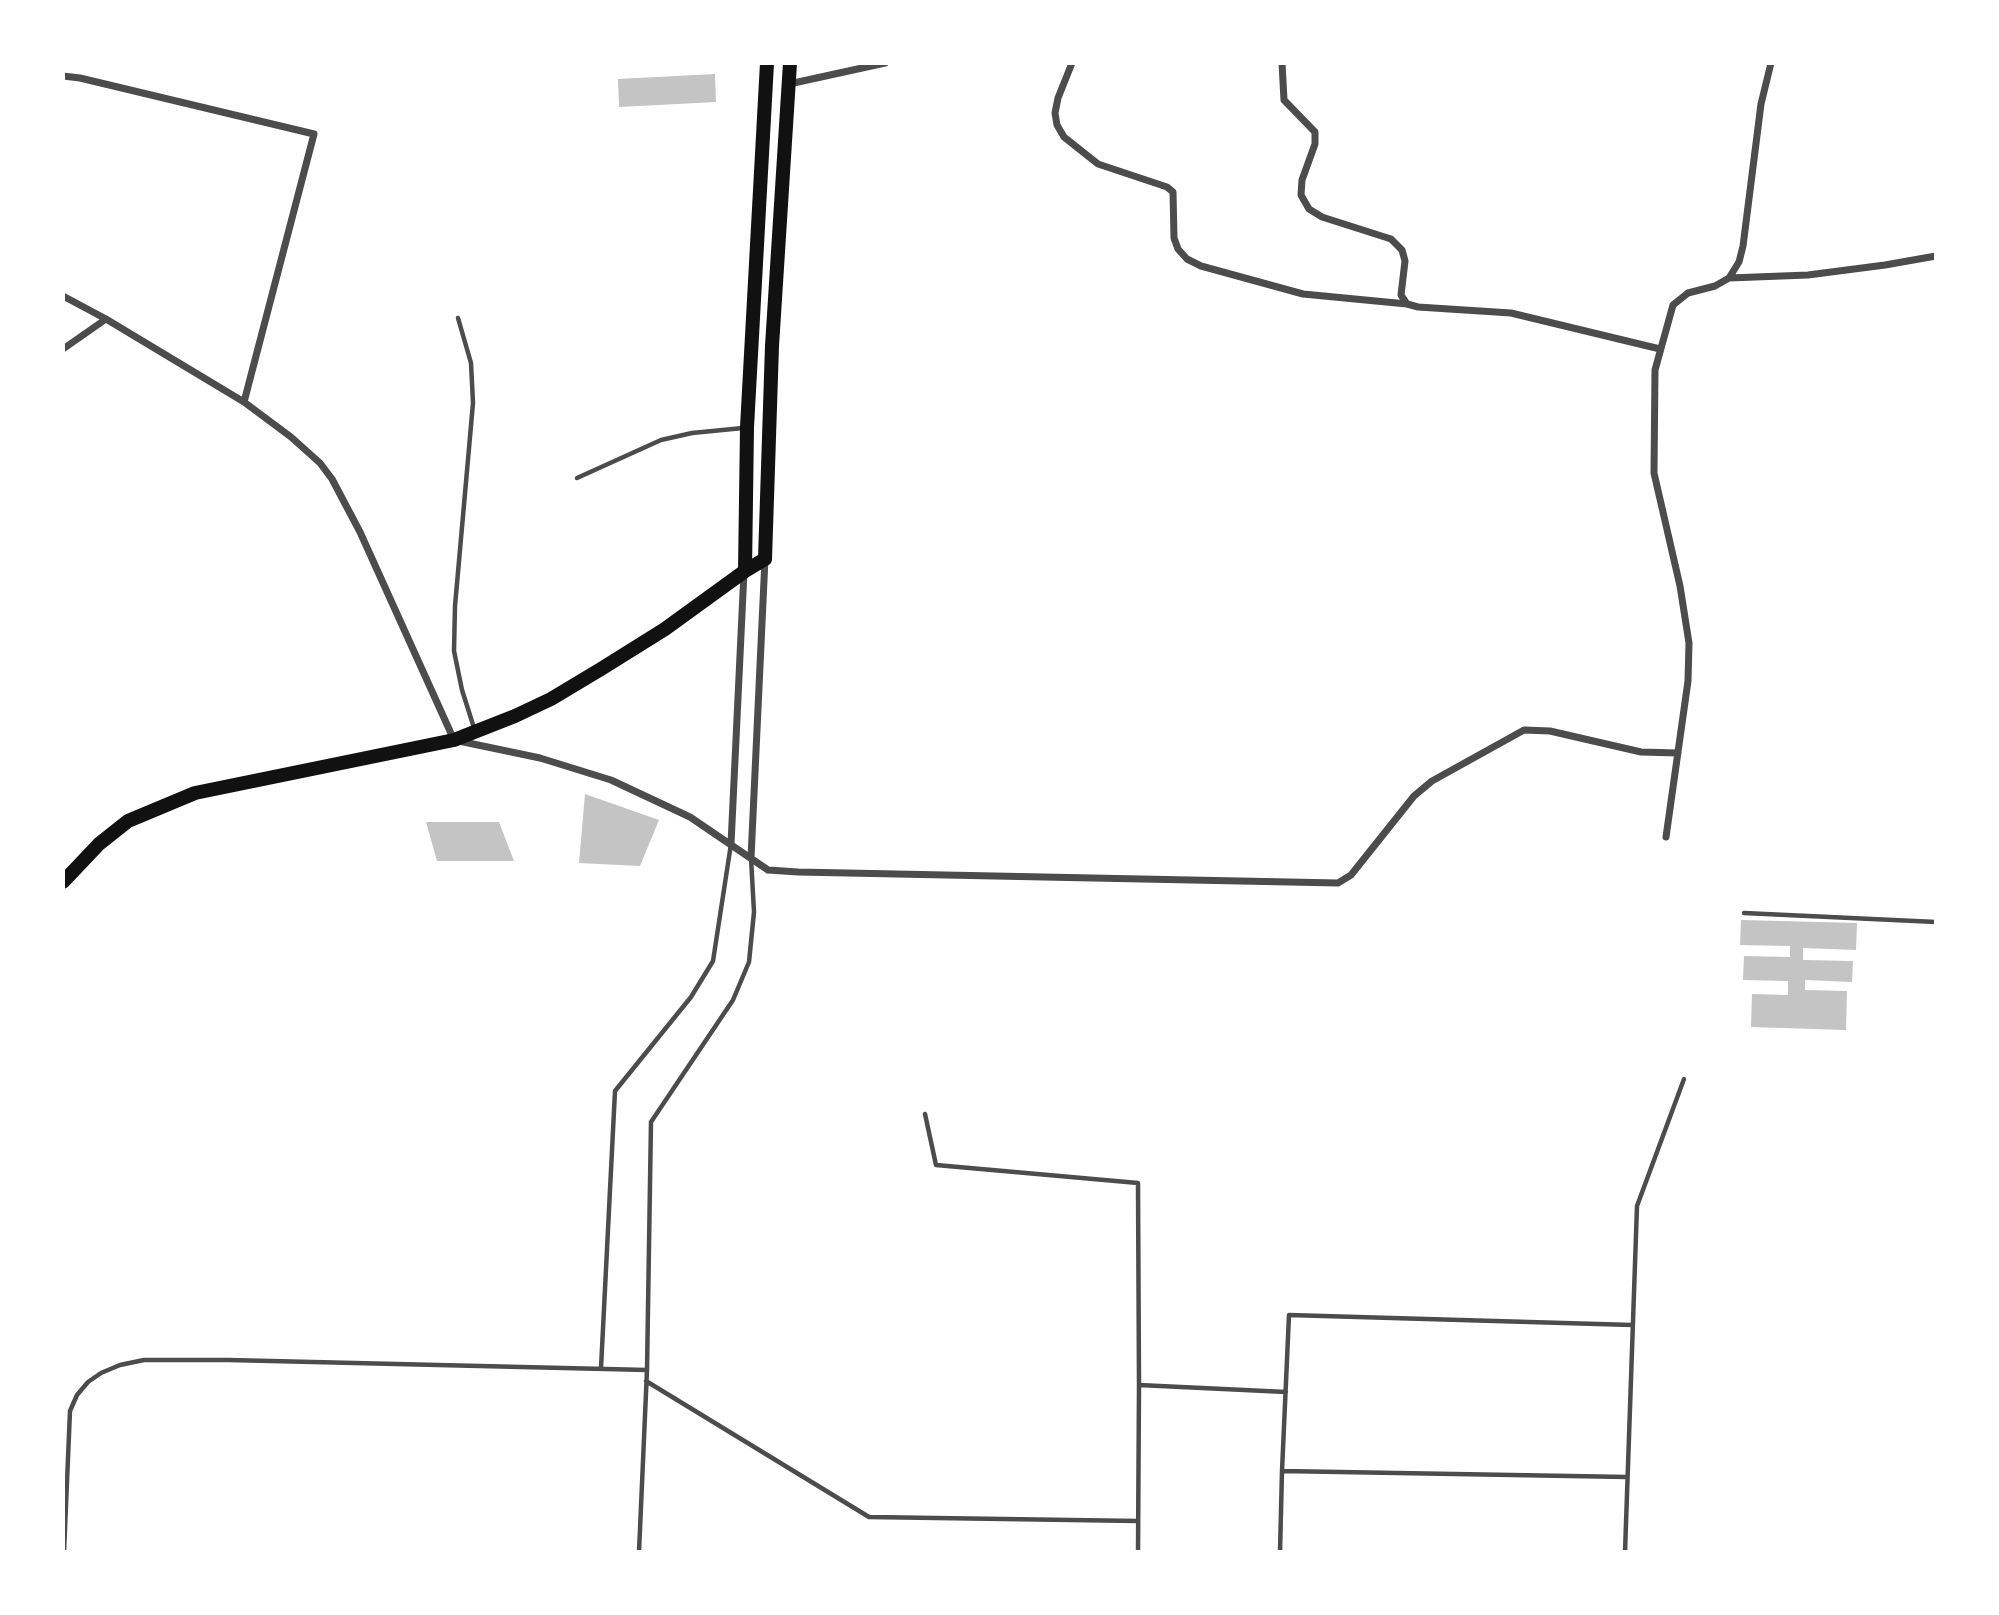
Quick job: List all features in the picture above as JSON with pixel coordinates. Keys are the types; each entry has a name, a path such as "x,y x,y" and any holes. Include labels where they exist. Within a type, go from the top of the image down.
{"main road":[{"path":"744,571 747,427 767,63"},
{"path":"63,882 99,844 128,821 195,793 454,740 516,716 561,693 665,629 744,571 765,559 772,346 790,63"}],"street":[{"path":"788,85 884,63"},
{"path":"1072,63 1055,113 1057,125 1064,137 1098,164 1167,187 1173,192 1174,237 1178,249 1187,259 1214,270 1303,294 1418,307 1511,313 1660,349"},
{"path":"1282,63 1284,100 1315,132 1315,144 1302,180 1301,195 1309,209 1322,217 1391,239 1402,250 1405,261 1401,295 1407,304"},
{"path":"1729,278 1739,262 1743,246 1761,104 1770,63"},
{"path":"63,76 314,134 244,402"},
{"path":"1666,837 1688,681 1689,643 1680,586 1654,473 1654,390 1660,349 1672,305 1679,299 1729,278 1820,274 1936,256"},
{"path":"63,296 244,402 291,437 320,463 332,479 360,532 454,740 540,758 611,780 690,817 768,870 1338,883 1351,875 1414,796 1432,781 1524,730 1550,732 1641,752 1678,753"},
{"path":"63,349 106,319"},
{"path":"751,858 765,559"},
{"path":"731,844 744,571"}],"lane":[{"path":"458,318 471,363 473,403 455,606 454,651 462,690 475,731"},
{"path":"578,478 669,438 747,427"},
{"path":"601,1368 615,1091 691,997 713,961 731,844"},
{"path":"639,1552 647,1370 651,1122 733,1000 749,962 754,912 751,858"},
{"path":"1744,913 1936,922"},
{"path":"1625,1552 1637,1206 1684,1079"},
{"path":"925,1115 936,1165 1138,1183 1138,1552"},
{"path":"1280,1552 1289,1315 1632,1325"},
{"path":"64,1552 70,1412 77,1395 88,1382 120,1365 144,1360 229,1360 647,1370"},
{"path":"646,1381 869,1517 1138,1521"},
{"path":"1139,1385 1286,1392"},
{"path":"1282,1471 1627,1477"}],"building":[{"path":"715,74 716,102 619,107 618,79"},
{"path":"585,794 659,820 640,866 579,863"},
{"path":"426,822 499,822 514,861 437,861"},
{"path":"1741,920 1857,923 1856,950 1803,948 1803,960 1853,961 1852,982 1805,980 1805,990 1847,991 1846,1030 1751,1027 1752,994 1788,995 1788,981 1743,980 1744,956 1790,957 1790,946 1740,945"}]}
